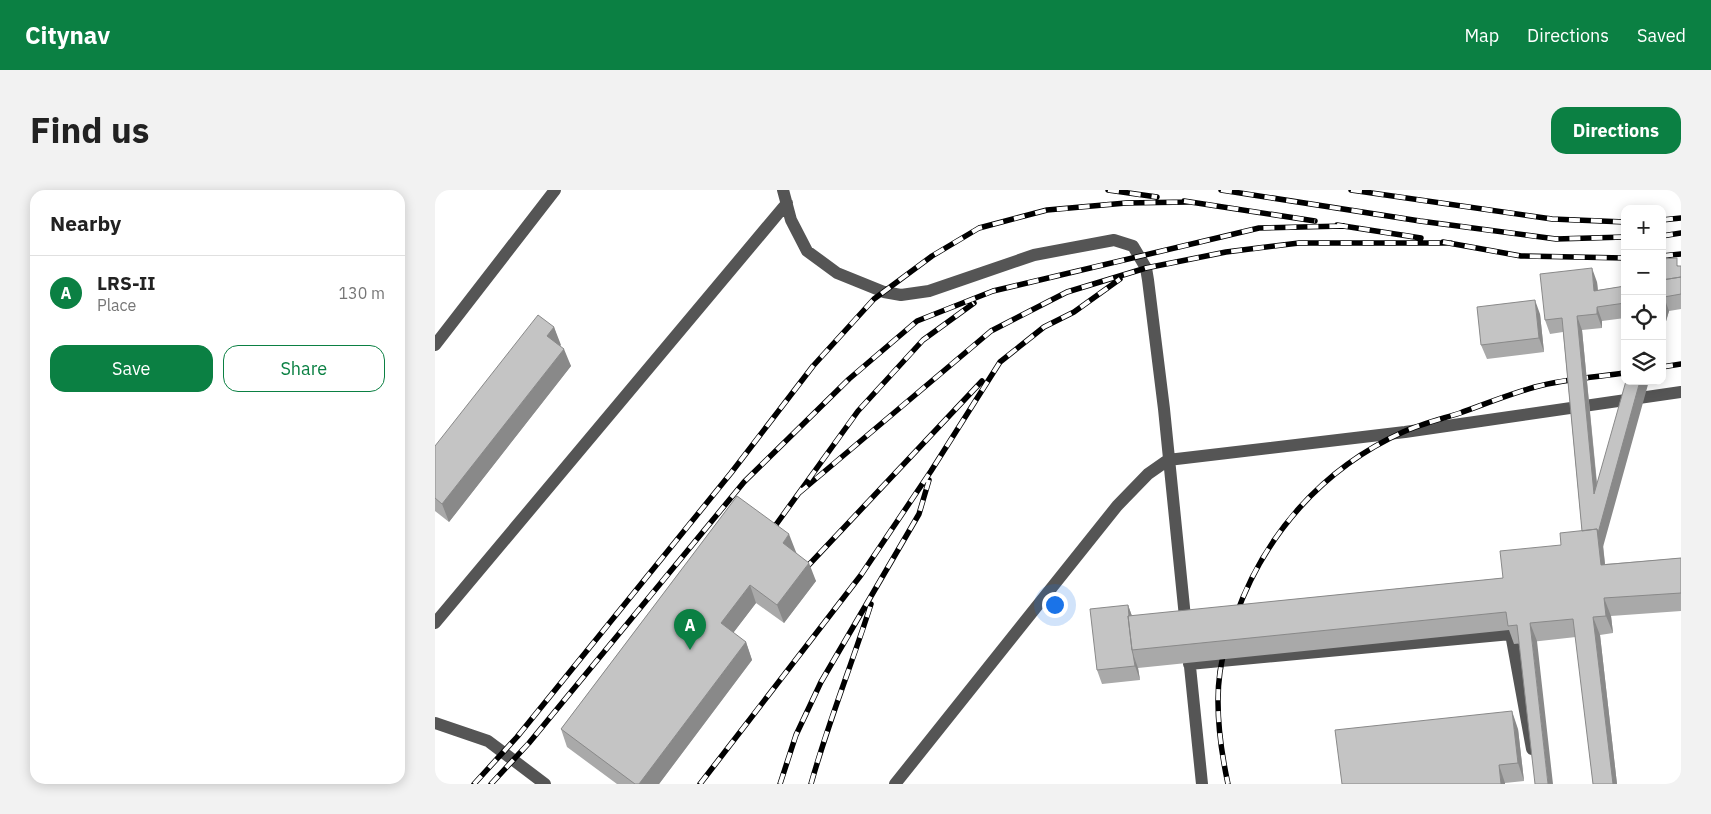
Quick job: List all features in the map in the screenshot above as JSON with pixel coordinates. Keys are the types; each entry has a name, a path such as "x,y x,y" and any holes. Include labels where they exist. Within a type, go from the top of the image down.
{"street":[{"path":"435,345 555,190"},
{"path":"783,190 791,220 807,251 837,273 884,292 901,295 929,292 1034,255 1114,240 1133,246 1146,268 1165,409 1168,460 1202,784"},
{"path":"435,623 787,203"},
{"path":"895,784 1117,506 1148,474 1168,460 1405,432 1681,392"},
{"path":"1629,417 1634,398"},
{"path":"1189,664 1511,634 1529,612"},
{"path":"1511,634 1535,765"},
{"path":"435,723 488,741 545,784"}],"building":[{"path":"1677,258 1677,266 1681,266 1681,277 1666,279 1666,259"},
{"path":"1592,268 1594,291 1621,287 1621,304 1597,307 1597,314 1577,316 1594,494 1625,385 1639,385 1598,533 1597,529 1582,531 1562,318 1545,320 1540,274"},
{"path":"1681,277 1681,294 1666,297 1666,279"},
{"path":"1535,300 1539,338 1481,345 1477,307"},
{"path":"538,315 554,327 547,336 564,349 442,504 435,498 435,446"},
{"path":"737,496 789,534 783,543 809,563 777,605 750,585 721,623 746,642 639,784 635,784 561,729"},
{"path":"1597,529 1601,565 1681,558 1681,593 1604,598 1606,616 1593,617 1613,784 1593,784 1573,619 1530,623 1548,784 1535,784 1517,625 1508,626 1506,612 1132,650 1128,616 1503,578 1500,551 1561,545 1560,533"},
{"path":"1128,605 1135,666 1097,670 1090,609"},
{"path":"1512,711 1518,763 1499,765 1501,784 1342,784 1335,730"}],"railway":[{"path":"1108,190 1157,197"},
{"path":"1221,190 1420,221 1556,239 1621,237"},
{"path":"1351,190 1552,219 1621,222"},
{"path":"1184,201 1315,221"},
{"path":"474,784 517,737 731,473 813,366 874,299 932,256 979,228 1047,210 1126,203 1189,202"},
{"path":"1666,220 1681,218"},
{"path":"1337,225 1421,238"},
{"path":"491,784 529,743 744,482 849,379 917,321 993,291 1259,228 1344,226"},
{"path":"1666,235 1681,233"},
{"path":"1443,242 1521,256 1621,258"},
{"path":"799,493 991,331 1067,292 1146,268 1226,252 1299,243 1451,243"},
{"path":"1666,256 1681,254"},
{"path":"700,784 861,575 931,471 1000,362 1044,327 1074,312 1120,279"},
{"path":"770,533 858,411 923,340 974,303"},
{"path":"1666,366 1681,364"},
{"path":"1235,618 1247,588 1262,559 1300,507 1322,485 1374,447 1410,429 1546,384 1621,373"},
{"path":"804,570 982,381"},
{"path":"780,784 796,735 821,682 919,514 929,480"},
{"path":"811,784 871,604"},
{"path":"1226,646 1219,679 1218,715 1228,784"}],"place":[{"name":"LRS-II","path":"690,650"}]}
